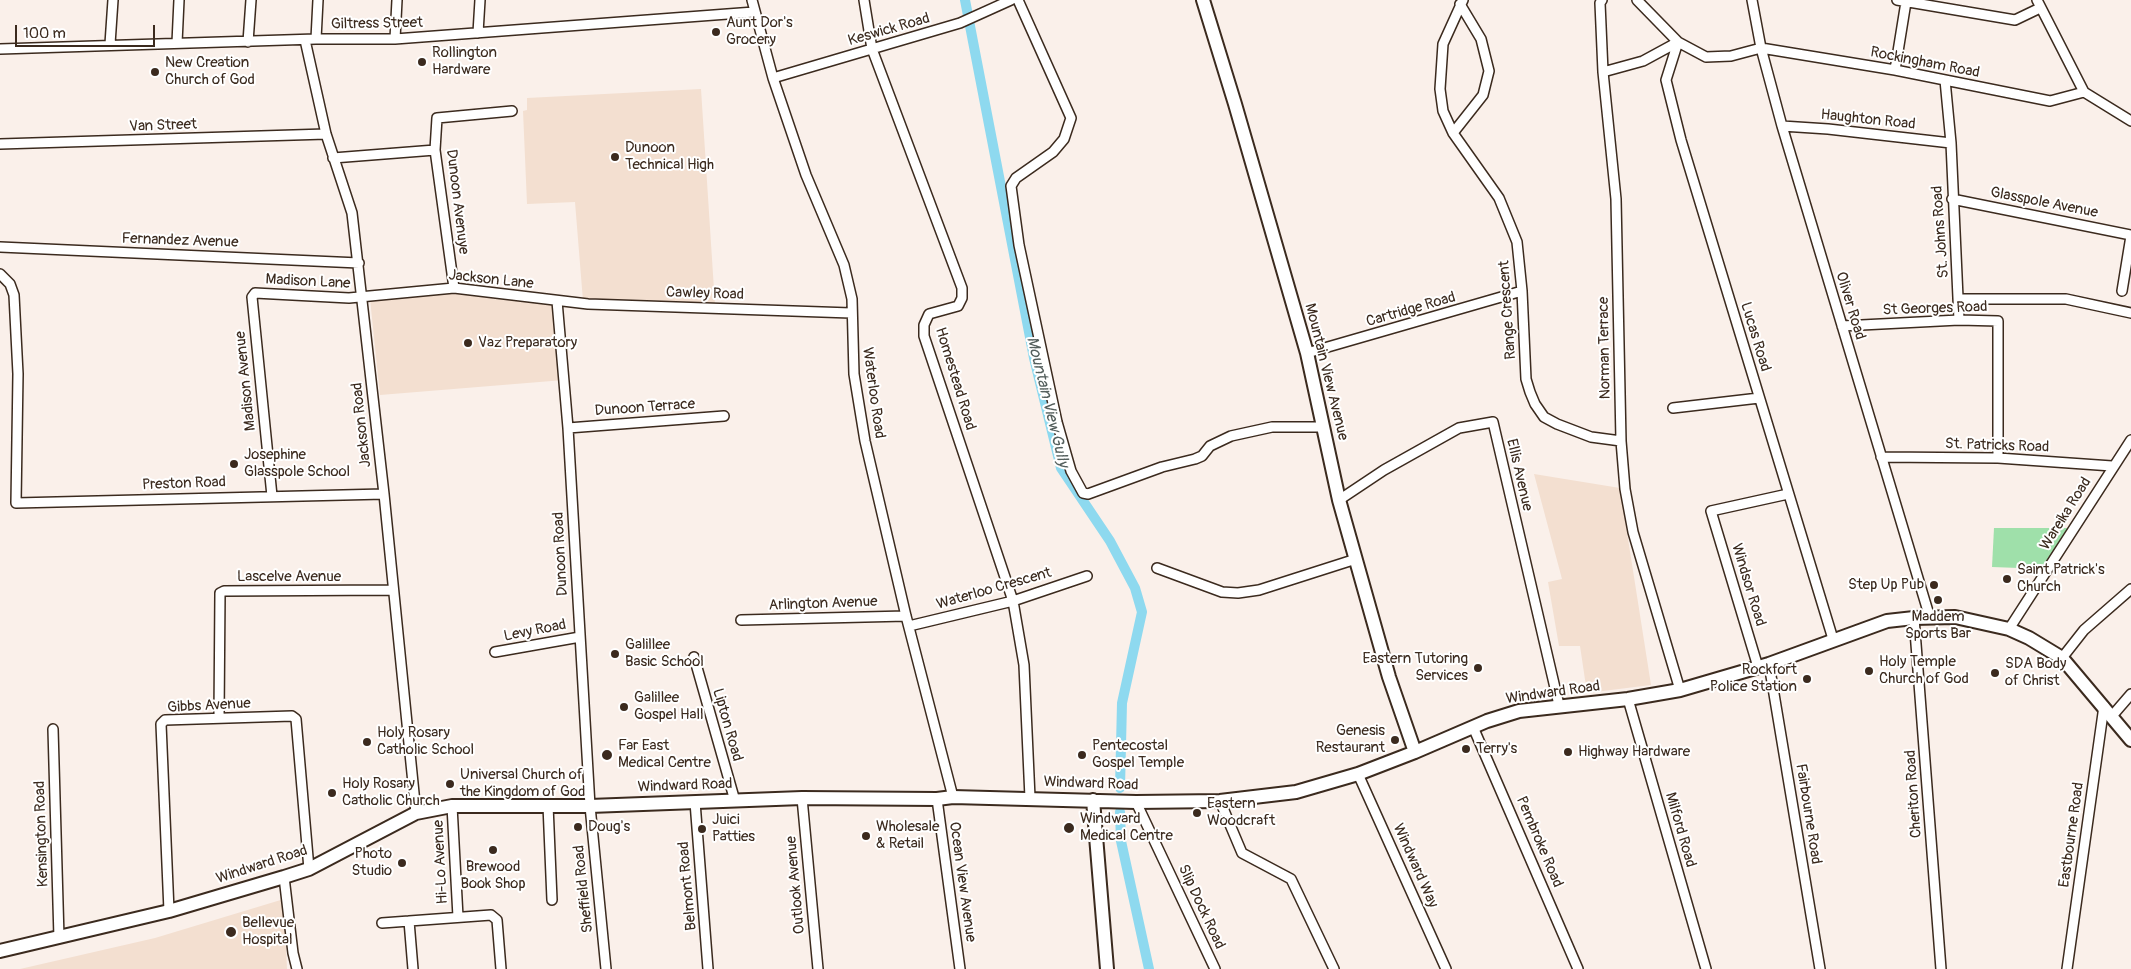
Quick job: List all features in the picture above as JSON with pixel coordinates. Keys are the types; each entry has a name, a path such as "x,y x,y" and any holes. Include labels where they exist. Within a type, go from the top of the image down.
{"main road":[{"name":"Mountain View Avenue","path":"1203,0 1307,353 1338,500 1389,677 1415,752"},
{"name":"Windward Road","path":"0,951 169,910 309,869 416,813 452,806 590,806 802,798 937,799 953,797 1136,802 1220,801 1296,792 1358,774 1473,727 1519,711 1559,705 1628,699 1680,690 1764,665 1887,621 1914,618 1955,617 2009,629 2062,658 2131,740"},
{"path":"1093,800 1107,969"}],"street":[{"path":"110,44 113,0"},
{"path":"177,43 179,0"},
{"path":"248,42 251,0"},
{"path":"316,39 318,0"},
{"path":"395,39 397,0"},
{"path":"478,33 480,0"},
{"name":"Waterloo Road","path":"752,0 773,78 806,176 844,266 852,299 854,374 865,441 906,616 953,797"},
{"name":"Homestead Road","path":"864,0 872,49 962,288 962,298 958,306 929,314 924,326 924,336 1013,602 1027,694 1030,798"},
{"name":"Keswick Road","path":"773,78 960,24 1011,0"},
{"path":"1018,0 1071,118 1064,138 1053,152 1016,178 1010,186 1019,245 1059,431 1071,471 1083,493 1088,494 1162,467 1195,459 1202,456 1210,446 1231,436 1272,427 1323,427"},
{"name":"Norman Terrace","path":"1602,0 1600,3 1603,72 1616,199 1621,441 1625,490 1633,532 1680,690"},
{"path":"1637,0 1678,42 1706,57 1751,53 1760,48"},
{"name":"Oliver Road","path":"1752,0 1760,48 1782,126 1930,618"},
{"path":"1895,70 1901,1 2015,20 2039,4 2084,92 2131,121"},
{"name":"Range Crescent","path":"1453,133 1483,95 1489,71 1481,39 1461,2"},
{"name":"Range Crescent","path":"1461,2 1443,44 1441,80 1443,111 1453,133 1499,198 1517,242 1522,291 1526,379 1535,404 1544,417 1557,424 1591,437 1621,441"},
{"name":"Giltress Street","path":"0,49 110,44 395,39 754,12"},
{"name":"Jackson Road","path":"305,40 326,134 352,213 384,494 416,813"},
{"path":"1603,72 1643,61 1678,42"},
{"name":"Lucas Road","path":"1678,42 1666,80 1681,140 1833,639"},
{"name":"Rockingham Road","path":"1760,48 1895,70 2050,101 2084,92"},
{"name":"St. Johns Road","path":"1945,80 1951,143 1952,198 1960,299 1959,320"},
{"name":"Dunoon Avenuye","path":"454,288 435,150 437,118 512,111"},
{"name":"Haughton Road","path":"1782,126 1951,143"},
{"name":"Van Street","path":"0,144 326,134"},
{"path":"333,158 435,150"},
{"name":"Glasspole Avenue","path":"1952,198 2131,236"},
{"path":"2122,291 2131,236"},
{"name":"Fernandez Avenue","path":"0,247 359,262"},
{"name":"Preston Road","path":"0,274 10,284 14,295 18,374 16,503 384,494"},
{"name":"Jackson Lane","path":"363,298 454,288 557,301"},
{"name":"Cartridge Road","path":"1307,353 1522,291"},
{"name":"Madison Lane","path":"252,294 363,298"},
{"name":"Madison Avenue","path":"252,294 272,496"},
{"path":"1960,299 2066,299 2131,313"},
{"name":"Cawley Road","path":"557,301 852,313"},
{"name":"Dunoon Road","path":"557,301 568,428 590,806"},
{"name":"St Georges Road","path":"1842,326 1959,320 1998,321 1998,458"},
{"path":"1673,408 1759,398"},
{"name":"Dunoon Terrace","path":"568,428 724,416"},
{"name":"Ellis Avenue","path":"1338,500 1384,470 1459,428 1493,422 1559,705"},
{"name":"Wareika Road","path":"2009,629 2112,466 2131,440"},
{"name":"St. Patricks Road","path":"1881,457 1998,458 2112,466"},
{"name":"Windsor Road","path":"1764,665 1711,510 1788,494"},
{"path":"1157,568 1222,592 1238,593 1259,590 1356,559"},
{"name":"Waterloo Crescent","path":"909,626 1013,602 1086,576"},
{"path":"2062,658 2084,630 2131,589"},
{"name":"Lascelve Avenue","path":"220,717 220,593 224,591 393,590"},
{"name":"Arlington Avenue","path":"741,620 906,616"},
{"name":"Cheriton Road","path":"1914,618 1941,969"},
{"name":"Levy Road","path":"495,652 580,636"},
{"name":"Lipton Road","path":"694,657 735,801"},
{"name":"Fairbourne Road","path":"1764,665 1820,969"},
{"path":"2112,716 2131,694"},
{"name":"Milford Road","path":"1628,699 1706,969"},
{"name":"Eastbourne Road","path":"2067,969 2104,706"},
{"name":"Gibbs Avenue","path":"169,910 161,724 165,720 292,716 296,719 309,869"},
{"name":"Pembroke Road","path":"1473,727 1578,969"},
{"name":"Kensington Road","path":"53,729 59,938"},
{"name":"Windward Way","path":"1358,774 1446,969"},
{"name":"Outlook Avenue","path":"802,798 818,969"},
{"name":"Ocean View Avenue","path":"937,799 960,969"},
{"path":"1220,801 1242,853 1291,879 1334,969"},
{"name":"Belmont Road","path":"695,802 708,969"},
{"name":"Slip Dock Road","path":"1136,802 1215,969"},
{"path":"548,805 552,900"},
{"name":"Hi-Lo Avenue","path":"452,806 458,917"},
{"name":"Sheffield Road","path":"590,806 606,969"},
{"path":"284,877 293,953 297,969"},
{"path":"382,923 495,916 497,920 501,969"},
{"path":"409,921 413,969"}],"shaded area":[{"name":"Dunoon Technical High","path":"701,89 715,305 583,301 575,202 527,204 523,111 527,110 527,98"},
{"name":"Vaz Preparatory","path":"465,292 559,306 564,380 380,395 370,299"},
{"path":"1534,474 1620,488 1651,685 1587,693 1580,646 1559,646 1548,582 1562,579"},
{"name":"Bellevue Hospital","path":"284,899 287,969 20,969 155,938"}],"green space":[{"path":"1994,528 2072,528 2046,569 1992,567"}],"waterway":[{"name":"Mountain View Gully","path":"965,0 1034,358 1061,468 1110,541 1135,588 1142,612 1122,703 1120,788"},
{"name":"Mountain View Gully","path":"1120,812 1121,841 1149,969"}],"place":[{"name":"Aunt Dor's Grocery","path":"716,32"},
{"name":"Rollington Hardware","path":"422,62"},
{"name":"New Creation Church of God","path":"155,72"},
{"name":"Dunoon Technical High","path":"615,157"},
{"name":"Vaz Preparatory","path":"468,343"},
{"name":"Josephine Glasspole School","path":"234,464"},
{"name":"Saint Patrick's Church","path":"2007,579"},
{"name":"Step Up Pub","path":"1934,585"},
{"name":"Maddem Sports Bar","path":"1938,600"},
{"name":"Galillee Basic School","path":"615,654"},
{"name":"Eastern Tutoring Services","path":"1478,668"},
{"name":"Holy Temple Church of God","path":"1869,671"},
{"name":"SDA Body of Christ","path":"1995,673"},
{"name":"Rockfort Police Station","path":"1807,679"},
{"name":"Galillee Gospel Hall","path":"624,707"},
{"name":"Genesis Restaurant","path":"1395,740"},
{"name":"Holy Rosary Catholic School","path":"367,742"},
{"name":"Terry's","path":"1466,749"},
{"name":"Highway Hardware","path":"1568,752"},
{"name":"Far East Medical Centre","path":"607,755"},
{"name":"Pentecostal Gospel Temple","path":"1082,755"},
{"name":"Universal Church of the Kingdom of God","path":"450,784"},
{"name":"Holy Rosary Catholic Church","path":"332,793"},
{"name":"Eastern Woodcraft","path":"1197,813"},
{"name":"Doug's","path":"578,827"},
{"name":"Windward Medical Centre","path":"1069,828"},
{"name":"Juici Patties","path":"702,829"},
{"name":"Wholesale & Retail","path":"866,836"},
{"name":"Brewood Book Shop","path":"493,850"},
{"name":"Photo Studio","path":"402,863"},
{"name":"Bellevue Hospital","path":"231,932"}]}
